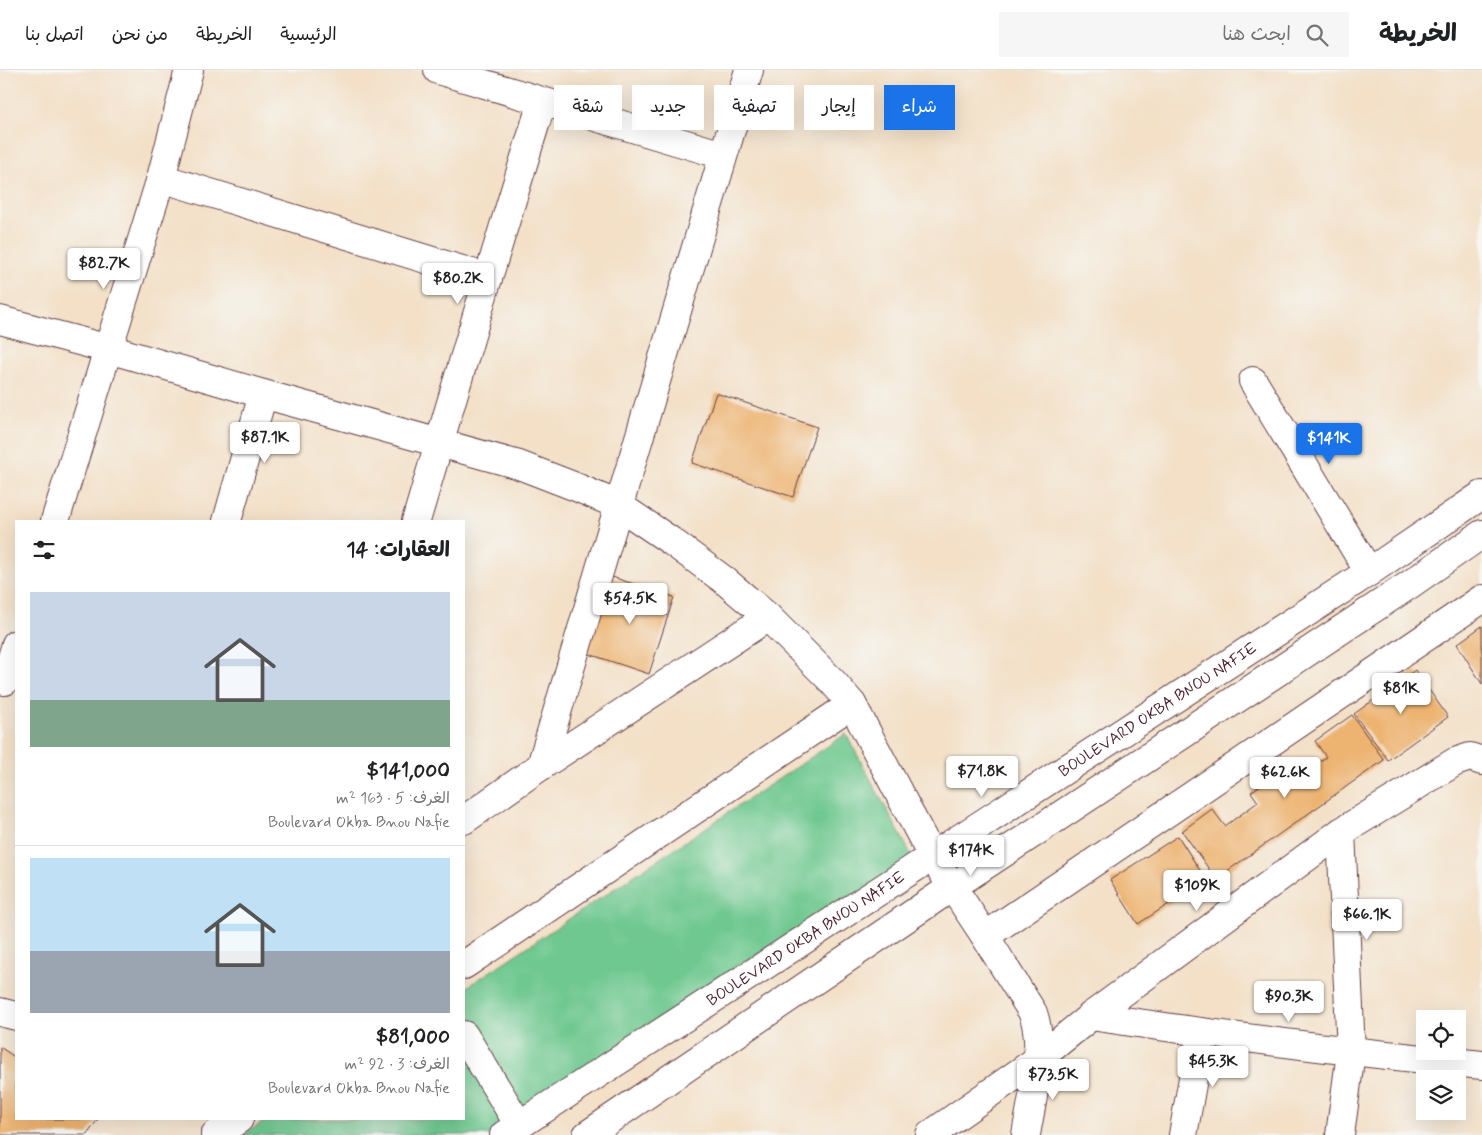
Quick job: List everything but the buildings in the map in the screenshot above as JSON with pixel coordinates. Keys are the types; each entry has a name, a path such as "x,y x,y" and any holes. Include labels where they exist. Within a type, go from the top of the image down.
{"street":[{"path":"55,520 160,178 190,70"},
{"path":"438,70 723,155"},
{"path":"541,766 749,70"},
{"path":"416,520 542,102"},
{"path":"160,178 488,278"},
{"path":"0,320 109,348 263,394 519,465 618,505 724,580 768,617 832,681 852,704 932,856 1033,1013 1038,1037 1037,1060 1026,1135"},
{"path":"1253,380 1369,572"},
{"path":"227,520 263,394"},
{"name":"BOULEVARD OKBA BNOU NAFIE","path":"512,1130 1369,572 1482,496"},
{"name":"BOULEVARD OKBA BNOU NAFIE","path":"587,1135 952,888 1412,583 1482,534"},
{"path":"985,936 1482,599"},
{"path":"465,818 768,617"},
{"path":"7,682 15,648"},
{"path":"465,964 852,704"},
{"path":"930,1135 1037,1060 1091,1016 1341,832 1455,762 1470,756 1482,761"},
{"path":"1340,1135 1351,1052 1341,832"},
{"path":"0,1012 15,1016"},
{"path":"1091,1016 1201,1033 1351,1052 1482,1065"},
{"path":"1183,1135 1201,1033"},
{"path":"465,1037 512,1130"},
{"path":"215,1135 238,1120"}],"green space":[{"path":"846,734 913,858 495,1135 243,1135 266,1120 465,1120 465,988"}]}
